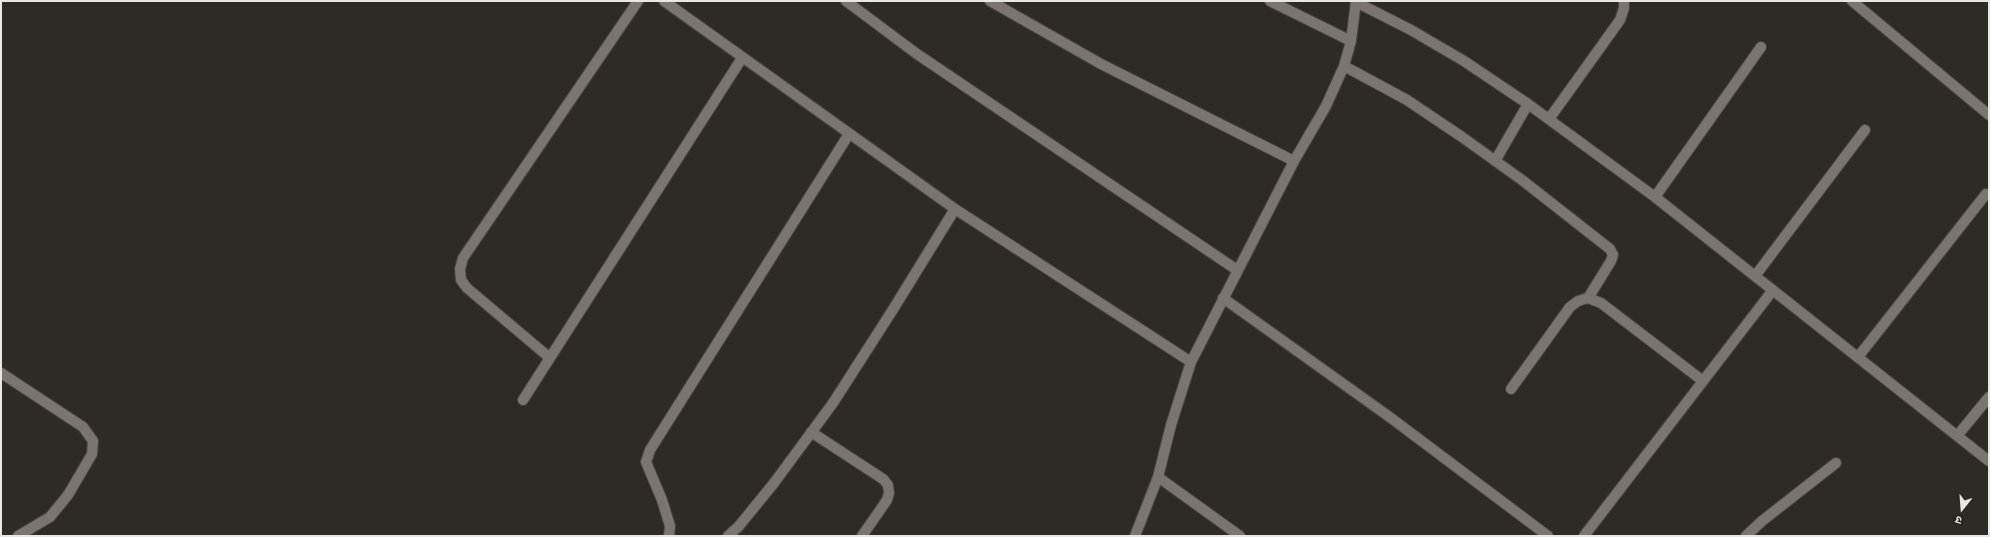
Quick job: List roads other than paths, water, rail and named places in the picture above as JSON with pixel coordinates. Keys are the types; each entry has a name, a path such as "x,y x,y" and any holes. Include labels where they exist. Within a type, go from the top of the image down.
{"street":[{"path":"550,358 467,288 461,280 460,269 463,258 638,1"},
{"path":"664,1 955,210 1191,362"},
{"path":"846,1 916,54 1237,270"},
{"path":"990,1 1101,64 1294,161"},
{"path":"1270,1 1351,41"},
{"path":"1135,536 1158,477 1170,425 1191,362 1294,161 1326,106 1344,66 1351,41 1356,1 1411,30 1464,61 1549,119 1655,197 1989,461"},
{"path":"1549,119 1620,20 1624,8 1624,1"},
{"path":"1852,1 1989,116"},
{"path":"1655,197 1761,47"},
{"path":"523,400 742,58"},
{"path":"1344,66 1407,100 1495,161 1610,248 1613,255 1611,261 1588,298"},
{"path":"1495,161 1528,104"},
{"path":"1755,276 1865,130"},
{"path":"669,536 670,526 662,500 646,462 650,450 849,134"},
{"path":"1858,357 1986,194"},
{"path":"728,536 739,526 774,483 833,403 955,210"},
{"path":"1584,536 1773,290"},
{"path":"1223,298 1397,422 1548,536"},
{"path":"1511,389 1570,307 1578,301 1588,298 1601,303 1703,381"},
{"path":"1,373 83,428 93,441 92,454 68,496 50,517 18,536"},
{"path":"1957,436 1989,397"},
{"path":"811,432 883,479 888,486 889,493 887,500 862,536"},
{"path":"1746,536 1762,521 1836,463"},
{"path":"1158,477 1240,536"}]}
